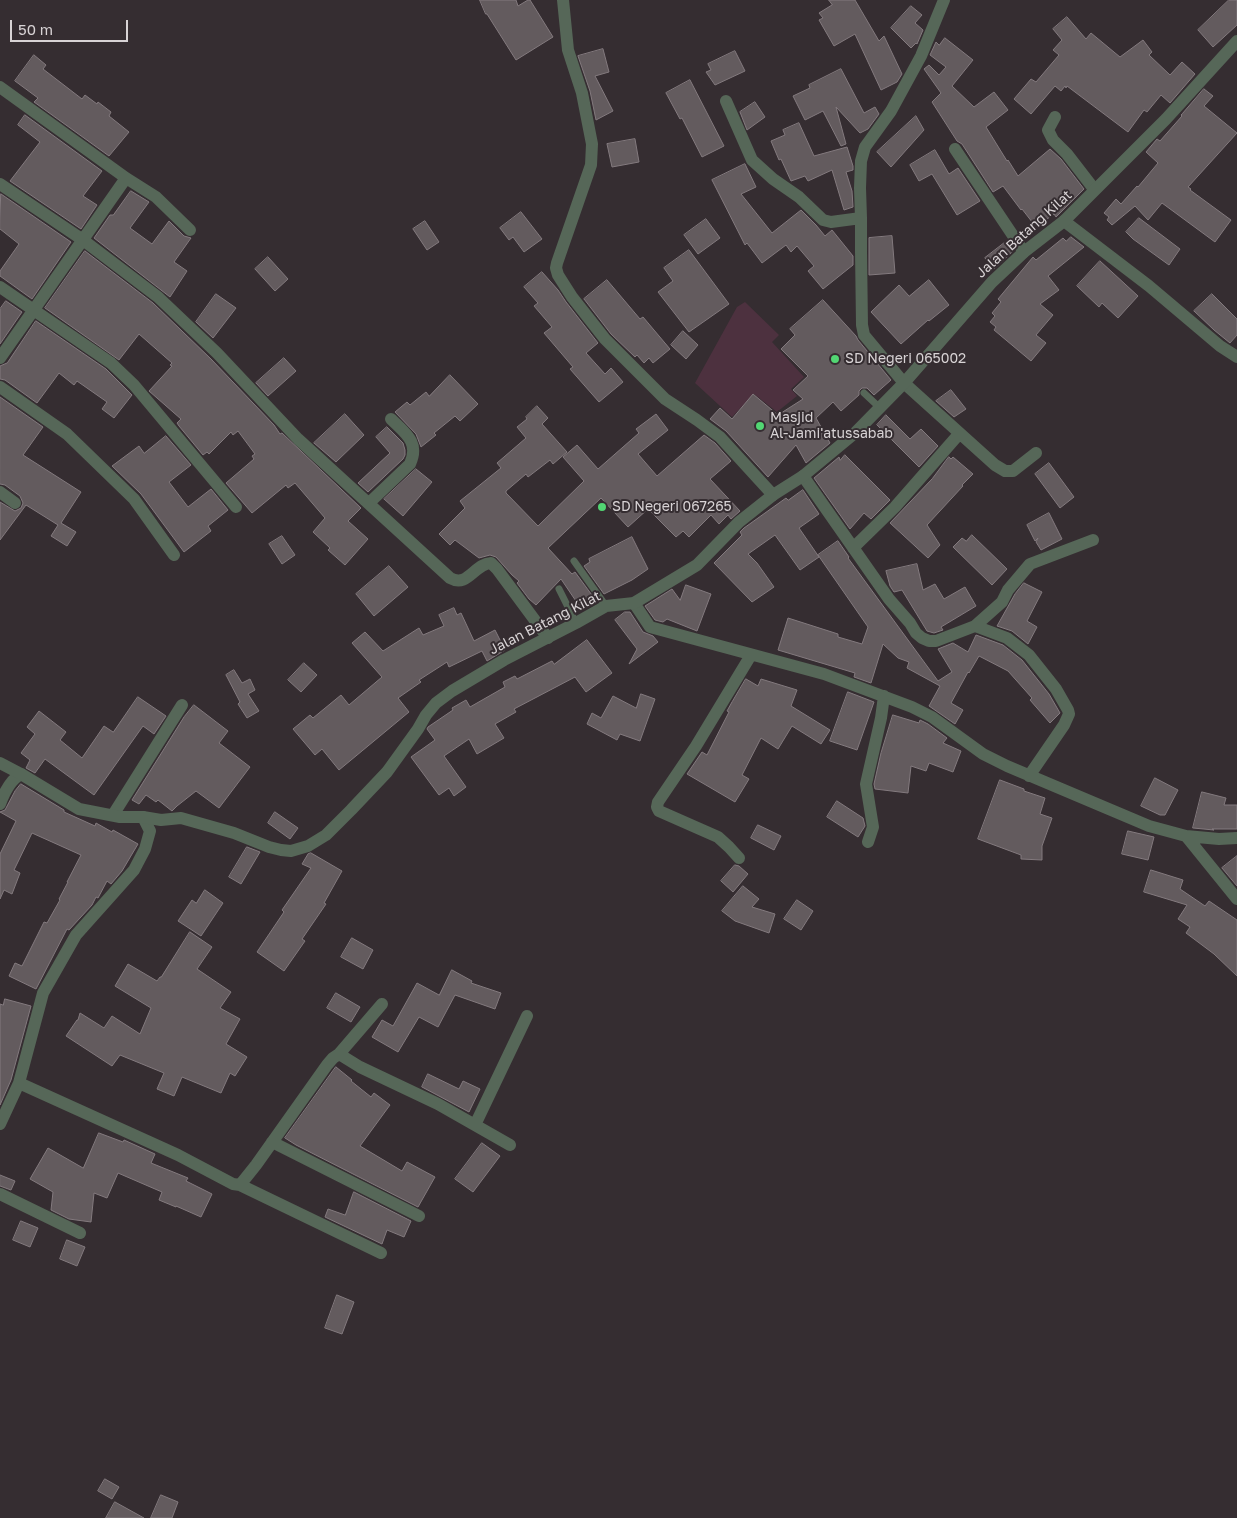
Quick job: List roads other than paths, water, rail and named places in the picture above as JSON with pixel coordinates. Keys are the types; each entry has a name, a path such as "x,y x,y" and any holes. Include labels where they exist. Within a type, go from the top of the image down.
{"street":[{"path":"563,0 568,50 582,93 592,149 590,165 557,262 558,275 572,297 612,345 664,399 698,420 720,437 773,495"},
{"path":"944,0 921,56 891,111 866,147 861,161 860,251 862,325 864,335 904,383 995,465 1005,471 1013,471 1036,453"},
{"name":"Jalan Batang Kilat","path":"0,763 79,809 120,817 143,817 162,820 181,818 202,823 281,850 291,851 308,846 326,835 387,772 418,729 426,714 436,703 472,678 606,606 634,603 697,565 739,522 773,495 802,476 855,433 904,383 992,282 1024,252 1064,221 1166,119 1237,40"},
{"path":"0,87 126,178 156,197 190,230"},
{"path":"726,101 752,160 773,179 799,197 826,221 861,218"},
{"path":"1055,117 1048,130 1053,140 1067,154 1094,189"},
{"path":"955,149 1024,252"},
{"path":"0,358 126,178"},
{"path":"0,184 82,240 163,301 217,353 298,439 450,578 462,581 484,564 491,563 548,638"},
{"path":"1064,221 1148,286 1220,346 1237,357"},
{"path":"0,287 111,363 134,385 236,507"},
{"path":"0,386 67,434 134,499 174,555"},
{"path":"369,503 410,464 413,457 414,448 411,440 391,419"},
{"path":"853,548 895,507 959,434"},
{"path":"802,476 889,599 910,623 916,633 929,641 936,641 975,626 1002,602 1008,590 1030,564 1093,540"},
{"path":"0,492 15,503"},
{"path":"634,603 650,627 824,674 912,707 932,718 983,754 1029,776 1149,826 1186,836 1219,839 1237,838"},
{"path":"975,626 1007,638 1029,655 1056,689 1068,710 1069,714 1064,725 1029,776"},
{"path":"738,858 729,846 718,837 659,811 658,802 696,746 751,655"},
{"path":"868,842 873,827 866,784 884,696"},
{"path":"113,815 182,705"},
{"path":"0,804 14,778 21,774"},
{"path":"0,1124 19,1082 42,993 76,935 134,870 145,849 150,831 143,817"},
{"path":"1186,836 1237,899"},
{"path":"240,1185 327,1065 339,1054 382,1004"},
{"path":"475,1125 527,1016"},
{"path":"339,1054 438,1104 510,1145"},
{"path":"19,1082 178,1155 233,1184 240,1185 381,1253"},
{"path":"272,1142 419,1216"},
{"path":"0,1194 80,1233"}],"lane":[{"path":"864,393 879,407"},
{"path":"574,561 606,606"},
{"path":"559,589 576,623"}],"place":[{"name":"SD Negeri 065002","path":"835,359"},
{"name":"Masjid Al-Jami'atussabab","path":"760,426"},
{"name":"SD Negeri 067265","path":"602,507"}]}
